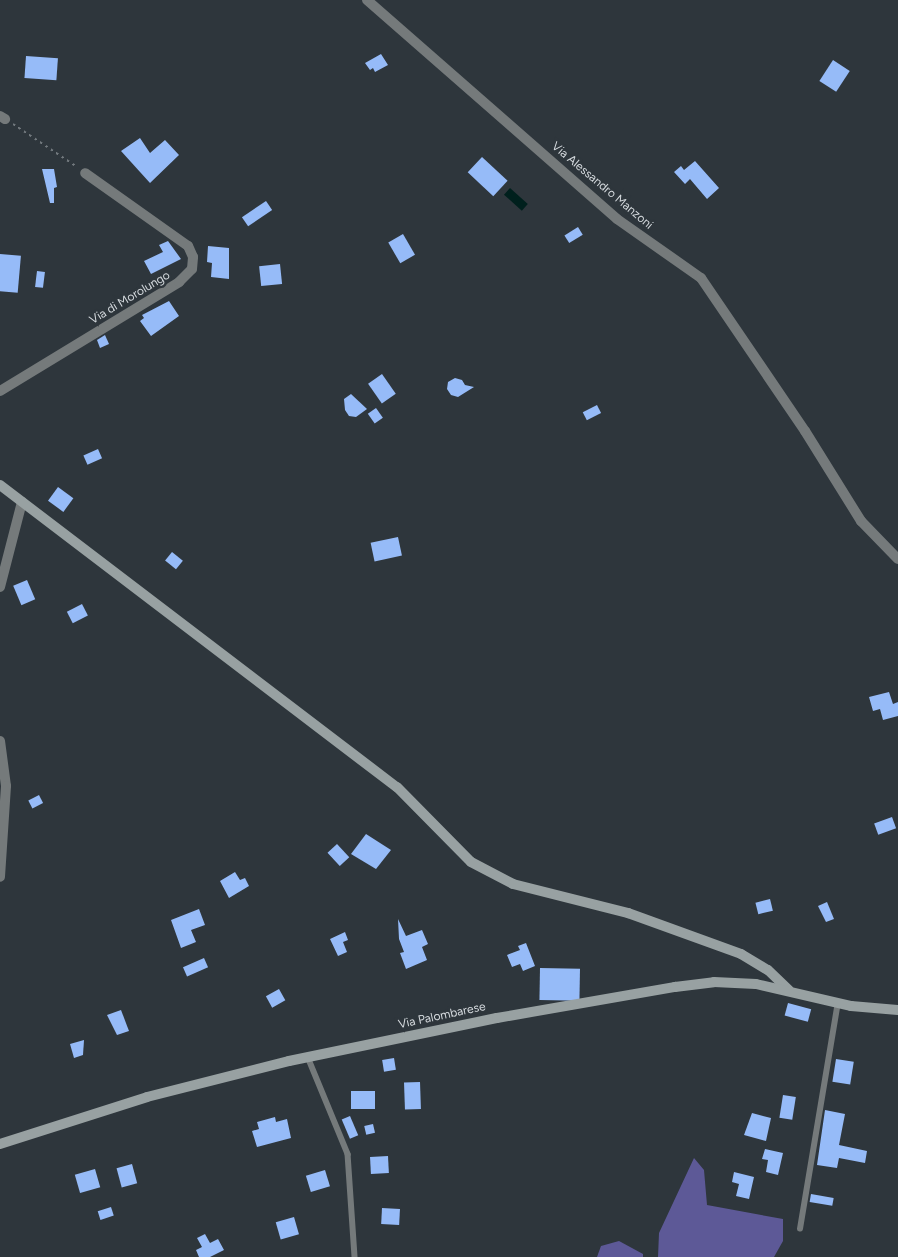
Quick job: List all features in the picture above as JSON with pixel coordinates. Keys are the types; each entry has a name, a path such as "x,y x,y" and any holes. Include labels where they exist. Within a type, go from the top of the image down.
{"street":[{"name":"Via Alessandro Manzoni","path":"367,0 617,219 701,278 800,424 861,521 898,559"},
{"name":"Via di Morolungo","path":"0,390 179,282 192,269 193,257 188,246 85,173"},
{"path":"0,485 391,782 471,862 513,884 618,910 741,954 768,970 789,990"},
{"path":"0,587 22,502"},
{"path":"0,742 6,792 0,877"},
{"name":"Via Palombarese","path":"0,1144 147,1097 308,1057 497,1018 690,984 744,983 789,990 838,1003 898,1010"}],"lane":[{"path":"800,1229 838,1003"},
{"path":"308,1057 346,1145 350,1171 355,1257"}],"path":[{"path":"3,118 85,173"}],"shaded area":[{"path":"510,188 528,204 522,211 504,195"},
{"path":"694,1158 704,1170 707,1205 783,1219 783,1241 774,1257 658,1257 659,1233"},
{"path":"619,1241 643,1254 643,1257 597,1257 601,1246"}],"building":[{"path":"381,54 388,65 375,72 373,68 370,70 365,63"},
{"path":"26,56 58,58 56,80 24,78"},
{"path":"833,60 850,71 836,92 819,81"},
{"path":"140,138 150,153 165,140 179,155 150,183 121,151"},
{"path":"482,157 508,181 493,196 468,172"},
{"path":"695,161 719,188 707,199 690,179 685,184 674,172 681,166 684,170"},
{"path":"42,169 54,169 57,187 54,188 54,203 50,203"},
{"path":"266,201 272,210 248,226 242,217"},
{"path":"578,227 583,235 569,243 564,235"},
{"path":"403,234 415,255 400,263 388,242"},
{"path":"168,241 181,259 151,274 144,261 163,252 159,245"},
{"path":"208,246 229,248 229,279 211,277 212,263 207,262"},
{"path":"0,254 21,256 18,293 0,291"},
{"path":"280,264 282,284 261,286 259,266"},
{"path":"37,271 45,272 43,288 35,287"},
{"path":"169,301 179,316 151,336 140,321 144,318 142,315"},
{"path":"105,335 109,344 100,348 97,340"},
{"path":"382,374 396,394 382,403 368,384"},
{"path":"455,378 462,380 465,385 474,387 458,397 451,395 447,389 448,382"},
{"path":"351,394 367,409 356,417 349,416 345,410 344,399"},
{"path":"597,405 601,413 587,420 583,412"},
{"path":"376,408 383,418 375,424 368,414"},
{"path":"98,449 102,458 87,465 83,456"},
{"path":"58,487 73,498 63,512 48,501"},
{"path":"398,537 402,556 375,561 371,543"},
{"path":"172,552 183,561 176,569 165,561"},
{"path":"27,580 35,599 21,605 13,586"},
{"path":"82,604 88,616 73,623 67,612"},
{"path":"889,692 893,704 898,702 898,716 883,720 880,709 873,711 869,697"},
{"path":"39,795 43,803 32,808 28,800"},
{"path":"892,817 896,828 878,835 874,823"},
{"path":"366,834 391,850 376,869 351,854"},
{"path":"337,844 349,857 340,866 327,853"},
{"path":"235,872 240,880 245,878 249,886 229,898 220,881"},
{"path":"770,899 773,911 758,914 755,903"},
{"path":"827,902 834,919 826,922 818,906"},
{"path":"199,909 205,925 191,930 196,942 181,948 171,920"},
{"path":"398,919 406,936 422,930 428,944 422,947 427,960 406,969 400,953 404,952 399,939"},
{"path":"345,932 348,940 343,942 347,952 338,956 330,939"},
{"path":"526,943 535,966 523,971 520,964 512,967 507,955 520,950 518,946"},
{"path":"204,958 208,967 187,976 183,967"},
{"path":"540,968 580,969 579,1001 539,1000"},
{"path":"279,989 285,1000 272,1008 266,996"},
{"path":"788,1003 811,1009 808,1022 785,1016"},
{"path":"121,1010 129,1031 117,1035 107,1015"},
{"path":"84,1040 83,1055 74,1058 70,1044"},
{"path":"394,1058 396,1070 384,1072 382,1060"},
{"path":"836,1059 854,1062 850,1085 832,1082"},
{"path":"420,1082 421,1109 405,1110 404,1083"},
{"path":"351,1091 375,1091 375,1109 351,1109"},
{"path":"783,1095 796,1097 792,1120 779,1118"},
{"path":"825,1110 845,1114 839,1145 867,1151 865,1163 839,1158 837,1168 817,1165"},
{"path":"752,1113 771,1118 766,1141 744,1135"},
{"path":"350,1116 358,1135 350,1139 342,1120"},
{"path":"275,1117 276,1122 287,1119 291,1138 257,1147 252,1131 259,1129 257,1122"},
{"path":"373,1124 375,1133 366,1135 364,1126"},
{"path":"765,1149 783,1153 778,1175 766,1172 768,1160 762,1159"},
{"path":"388,1156 389,1173 371,1174 370,1157"},
{"path":"132,1164 137,1183 122,1187 117,1168"},
{"path":"95,1169 100,1187 80,1193 75,1175"},
{"path":"325,1170 330,1186 311,1192 306,1176"},
{"path":"734,1172 754,1177 749,1199 736,1196 739,1184 732,1182"},
{"path":"811,1194 834,1198 832,1206 810,1202"},
{"path":"111,1207 114,1216 100,1220 98,1211"},
{"path":"382,1208 400,1209 399,1225 381,1224"},
{"path":"294,1217 299,1234 281,1240 276,1222"},
{"path":"205,1234 210,1243 218,1239 224,1250 210,1257 199,1257 196,1250 202,1247 197,1238"}]}
